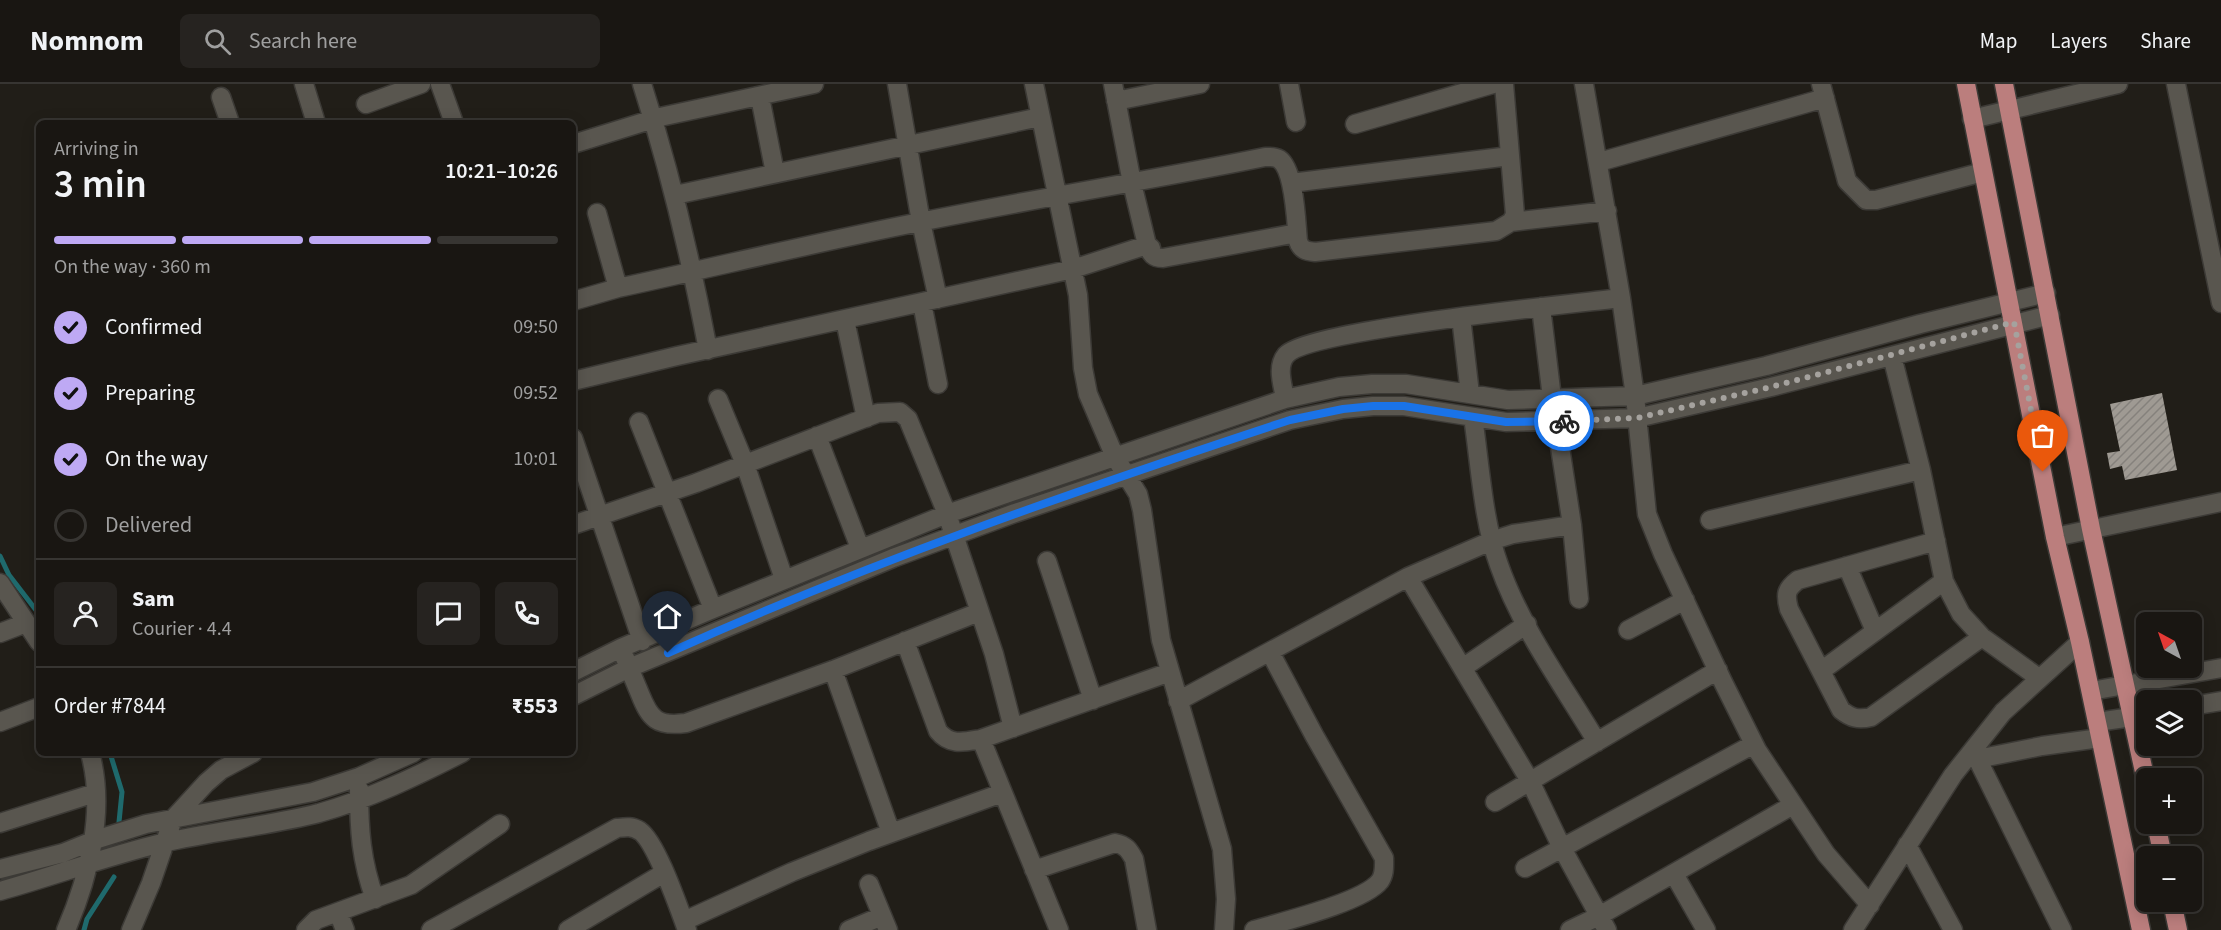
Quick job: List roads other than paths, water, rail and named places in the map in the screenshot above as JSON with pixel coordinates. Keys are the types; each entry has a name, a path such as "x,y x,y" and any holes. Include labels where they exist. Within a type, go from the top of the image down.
{"main road":[{"path":"1966,84 2055,537 2091,691 2140,930"},
{"path":"2004,84 2091,529 2125,685 2136,709"},
{"path":"2174,912 2178,930"}],"street":[{"path":"304,84 315,120"},
{"path":"366,104 421,84"},
{"path":"440,84 453,120"},
{"path":"642,84 675,195 708,350"},
{"path":"576,143 654,119 760,97 791,87 814,84"},
{"path":"897,84 921,222 938,384"},
{"path":"1034,84 1078,295 1083,368 1088,393 1115,457 1138,494 1161,640 1222,849 1226,899 1220,928"},
{"path":"1200,84 1115,93 1132,183 1151,254 1155,258 1163,258 1297,233"},
{"path":"1289,84 1296,122"},
{"path":"1355,124 1493,84"},
{"path":"1504,84 1515,215 1511,222"},
{"path":"1584,84 1621,298 1635,396 1647,514 1685,600 1754,744 1826,854 1870,905"},
{"path":"1972,119 2118,84"},
{"path":"2176,84 2217,263 2221,303"},
{"path":"1599,162 1823,91 1847,181 1866,200 1876,200 1983,172"},
{"path":"221,97 229,120"},
{"path":"760,97 775,173"},
{"path":"675,195 1040,117"},
{"path":"1291,183 1510,156"},
{"path":"576,300 618,288 921,222 1265,157 1275,157 1281,160 1291,183 1300,247 1306,251 1315,252 1496,231 1511,222 1607,211"},
{"path":"597,213 618,288"},
{"path":"576,380 1073,269 1149,246"},
{"path":"576,670 621,648 784,579 947,514 1285,399 1340,387 1372,384 1406,384 1508,400 1635,396 1766,366 2046,293"},
{"path":"1285,399 1280,367 1284,357 1304,345 1379,329 1621,298"},
{"path":"1541,307 1552,398"},
{"path":"576,694 629,668 954,535 1290,420 1343,409 1373,406 1404,406 1506,422 1637,418 1771,387 2014,322 2050,315"},
{"path":"1461,317 1470,394"},
{"path":"845,320 866,418"},
{"path":"1892,356 1921,470 1944,581 1961,614 1982,637 2039,678"},
{"path":"718,399 744,464 784,579"},
{"path":"576,524 666,493 866,418 889,411 900,412 908,419 947,514 994,654 1013,728"},
{"path":"1473,417 1491,541 1508,588 1597,741"},
{"path":"1556,421 1572,525 1579,598"},
{"path":"639,422 713,609"},
{"path":"817,436 860,548"},
{"path":"576,447 642,641"},
{"path":"1710,520 1921,470"},
{"path":"2055,537 2221,502"},
{"path":"1178,701 1408,577 1491,541 1513,534 1572,525"},
{"path":"1936,541 1798,579 1788,587 1785,597 1789,609 1841,710 1861,720 1871,717 1982,637"},
{"path":"1047,561 1093,700"},
{"path":"1847,566 1875,631"},
{"path":"1408,577 1464,667 1530,781 1562,848 1603,923"},
{"path":"1821,671 1944,581"},
{"path":"0,583 36,638"},
{"path":"1628,630 1685,600"},
{"path":"621,648 648,713 656,721 670,725 686,723 833,670 979,612"},
{"path":"0,633 26,623"},
{"path":"1464,667 1527,624"},
{"path":"904,641 938,731 944,739 953,742 981,739 1170,672"},
{"path":"1853,930 1953,775 1975,755 2003,712 2080,642"},
{"path":"1254,930 1330,908 1373,888 1381,880 1384,871 1384,858 1314,735 1270,651"},
{"path":"2091,691 2221,668"},
{"path":"833,670 891,833"},
{"path":"1495,802 1718,670"},
{"path":"2202,704 2221,701"},
{"path":"0,722 36,708"},
{"path":"1975,755 2042,746 2136,717"},
{"path":"981,739 1059,930"},
{"path":"1525,868 1754,744"},
{"path":"1975,755 2062,930"},
{"path":"66,930 100,839 94,766 91,756"},
{"path":"131,930 151,883 157,844 173,819 221,770 247,756"},
{"path":"0,869 63,854 146,824 313,792 359,777 406,756"},
{"path":"0,891 157,844 319,813 402,783 456,756"},
{"path":"359,777 362,857 365,873 375,899"},
{"path":"0,823 95,793"},
{"path":"431,930 617,828 630,827 642,832 654,851 685,925 792,872 1002,793"},
{"path":"1569,930 1603,923 1674,874 1793,805"},
{"path":"306,930 316,920 411,885 500,824"},
{"path":"1034,870 1115,843 1123,844 1134,859 1147,930"},
{"path":"1907,845 1953,930"},
{"path":"568,930 664,873"},
{"path":"1674,874 1706,930"},
{"path":"849,930 885,923 869,884"},
{"path":"338,912 345,930"}],"waterway":[{"path":"0,556 9,575 36,610"},
{"path":"111,756 122,792 119,822"},
{"path":"84,930 87,919 114,877"}]}
